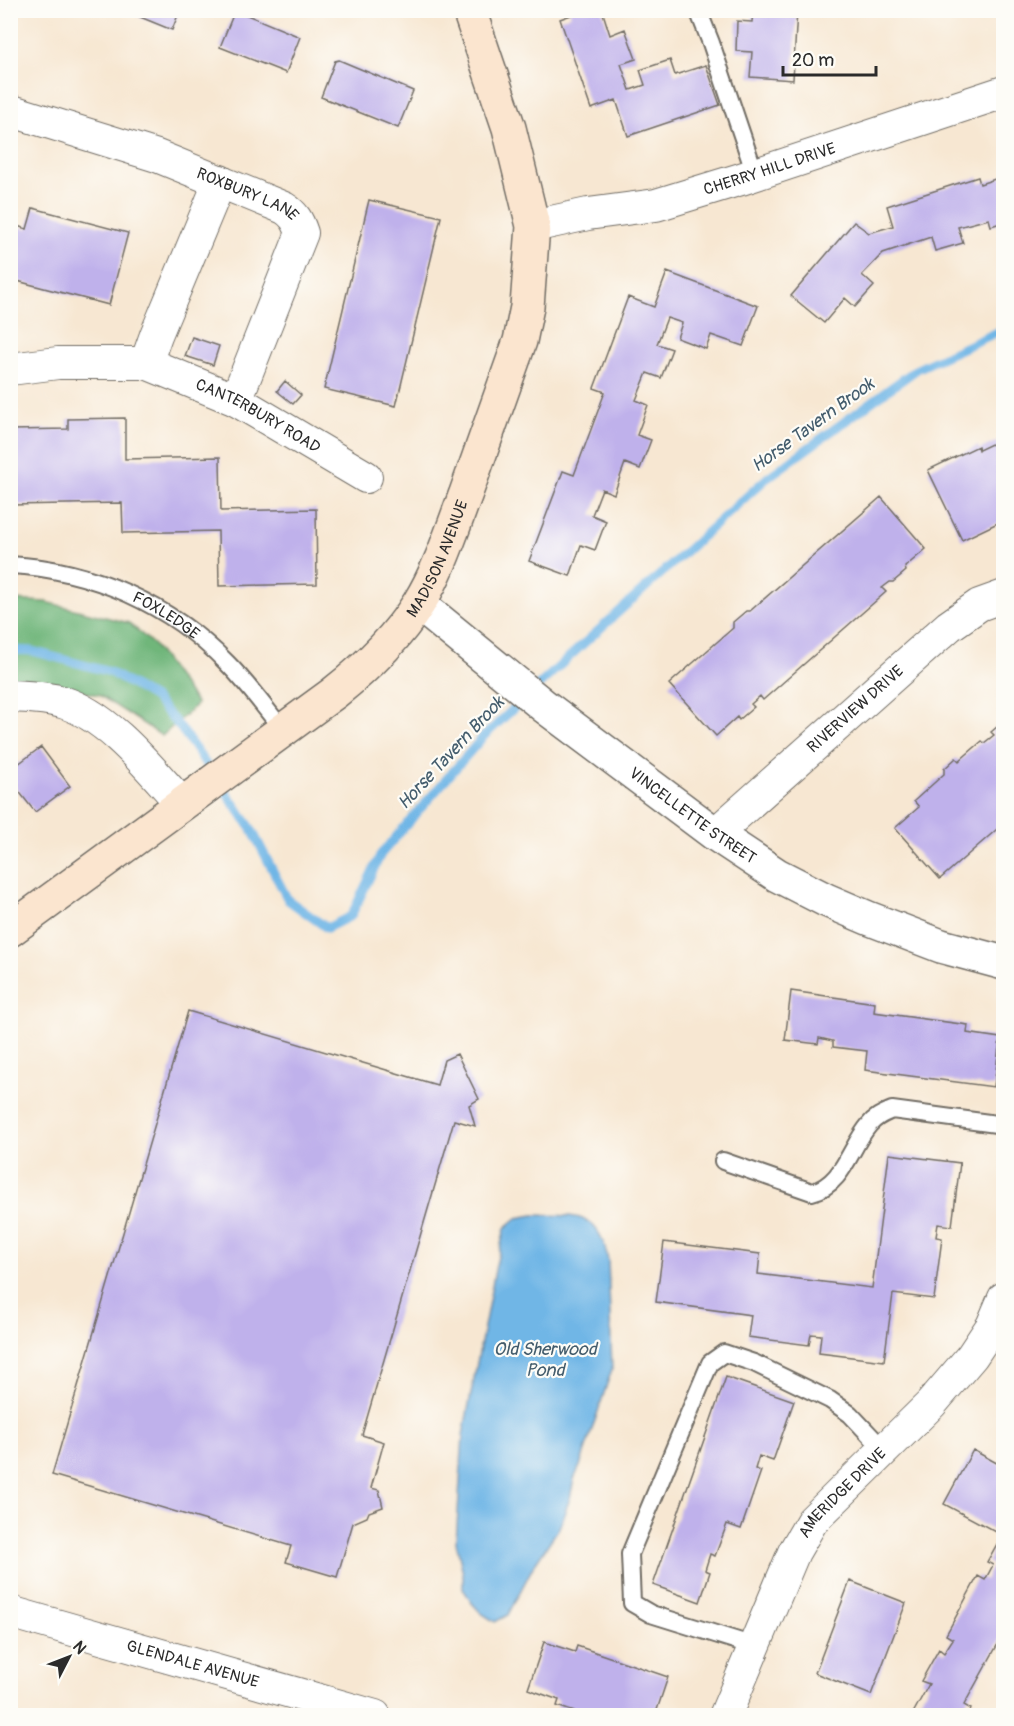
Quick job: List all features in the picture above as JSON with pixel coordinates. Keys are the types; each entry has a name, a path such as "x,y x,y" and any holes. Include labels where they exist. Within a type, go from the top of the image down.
{"main road":[{"name":"MADISON AVENUE","path":"10,930 361,672 379,654 418,604 443,556 520,341 527,307 532,226 509,128 469,10"}],"street":[{"name":"CHERRY HILL DRIVE","path":"532,226 588,214 656,205 1004,92"},
{"name":"ROXBURY LANE","path":"12,111 157,156 284,207 293,213 302,233 236,400"},
{"path":"146,363 220,181"},
{"name":"CANTERBURY ROAD","path":"10,369 58,363 146,363 236,400 366,477"},
{"name":"RIVERVIEW DRIVE","path":"715,834 949,626 979,605 1004,596"},
{"name":"VINCELLETTE STREET","path":"418,604 544,706 715,834 777,875 826,900 941,946 1004,963"},
{"path":"10,696 61,701 76,708 110,730 146,764 189,799"},
{"name":"AMERIDGE DRIVE","path":"724,1716 794,1552 812,1521 931,1404 972,1356 992,1326 1004,1298"},
{"name":"GLENDALE AVENUE","path":"10,1612 375,1716"}],"lane":[{"path":"698,10 755,174"},
{"name":"FOXLEDGE","path":"10,565 74,575 127,593 154,607 186,627 228,663 283,730"},
{"path":"723,1161 812,1192 822,1190 832,1182 868,1125 880,1115 892,1110 1004,1125"},
{"path":"754,1646 651,1614 632,1603 630,1554 711,1363 724,1353 754,1363 830,1400 850,1414 884,1450"}],"green space":[{"path":"11,600 46,602 129,623 154,645 197,704 162,736 99,695 11,679"}],"water":[{"name":"Old Sherwood Pond","path":"533,1215 573,1216 591,1224 598,1232 608,1260 612,1369 559,1528 534,1565 508,1615 495,1622 481,1613 463,1588 463,1573 456,1542 463,1435 505,1228 517,1218"}],"building":[{"path":"123,10 180,10 172,30"},
{"path":"235,10 300,37 286,73 220,47"},
{"path":"569,10 602,10 610,35 625,29 636,59 621,64 630,90 645,85 640,70 670,60 675,75 706,65 720,105 628,136 616,100 591,109 560,19 571,15"},
{"path":"753,10 797,10 793,80 750,77 752,52 736,51 737,21 752,22"},
{"path":"339,60 413,91 398,128 321,97 335,61"},
{"path":"1004,176 1004,222 991,226 989,219 958,227 963,243 935,251 931,237 883,253 862,275 874,286 855,307 845,298 824,323 791,296 854,222 869,233 893,226 887,206 978,177 980,184"},
{"path":"369,200 441,217 396,406 324,389"},
{"path":"33,208 128,233 109,305 17,281 10,303 10,224 27,229"},
{"path":"667,272 758,306 743,346 711,335 706,349 677,338 682,323 667,318 657,344 672,349 661,378 647,373 636,400 648,405 637,435 651,440 640,469 625,463 614,494 602,489 592,515 606,521 595,550 581,545 570,576 529,561 563,471 574,475 605,392 594,388 628,297 654,307"},
{"path":"192,337 219,346 213,365 185,356"},
{"path":"285,381 301,395 293,404 277,391"},
{"path":"125,418 125,459 220,457 221,511 316,509 317,584 219,586 218,531 123,533 122,503 10,505 10,430 68,429 68,419"},
{"path":"1004,438 1004,520 962,540 928,470 978,446 979,450"},
{"path":"881,497 926,549 905,567 906,571 882,588 886,592 763,700 760,696 751,704 754,707 739,720 737,717 716,736 669,684 733,628 733,622 746,611 750,611"},
{"path":"1004,721 1004,823 940,879 895,828 919,807 914,801 944,774 944,769 956,758 959,761 982,741 984,743 994,735 991,732"},
{"path":"41,747 70,786 35,812 10,780 10,755 18,764"},
{"path":"791,991 875,1003 874,1012 968,1025 967,1033 1000,1038 994,1087 865,1070 867,1051 833,1047 833,1041 819,1038 818,1044 785,1040"},
{"path":"188,1011 437,1085 444,1060 457,1054 479,1099 469,1105 475,1126 454,1120 362,1435 384,1442 371,1488 379,1490 383,1507 369,1512 367,1517 353,1523 337,1577 286,1562 291,1546 52,1475"},
{"path":"889,1154 960,1163 952,1226 938,1224 936,1237 942,1238 934,1299 893,1294 884,1361 819,1353 821,1335 811,1334 809,1345 748,1337 751,1315 656,1302 664,1242 760,1254 758,1274 872,1288"},
{"path":"726,1377 794,1401 773,1461 759,1456 755,1469 761,1471 741,1529 727,1524 715,1556 710,1554 705,1570 710,1572 700,1602 653,1585"},
{"path":"973,1450 1004,1467 1004,1633 964,1705 971,1709 967,1716 913,1716 929,1684 921,1681 939,1649 944,1653 953,1639 946,1635 978,1576 985,1580 993,1565 987,1562 1002,1535 944,1504"},
{"path":"850,1581 906,1603 871,1695 815,1673"},
{"path":"544,1642 575,1652 577,1646 668,1677 655,1716 586,1716 557,1706 559,1700 528,1689"}],"waterway":[{"name":"Horse Tavern Brook","path":"10,650 32,651 110,672 154,698 179,726 251,828 288,900 327,928 351,916 381,854 482,738 767,478 917,369 1004,329"}]}
